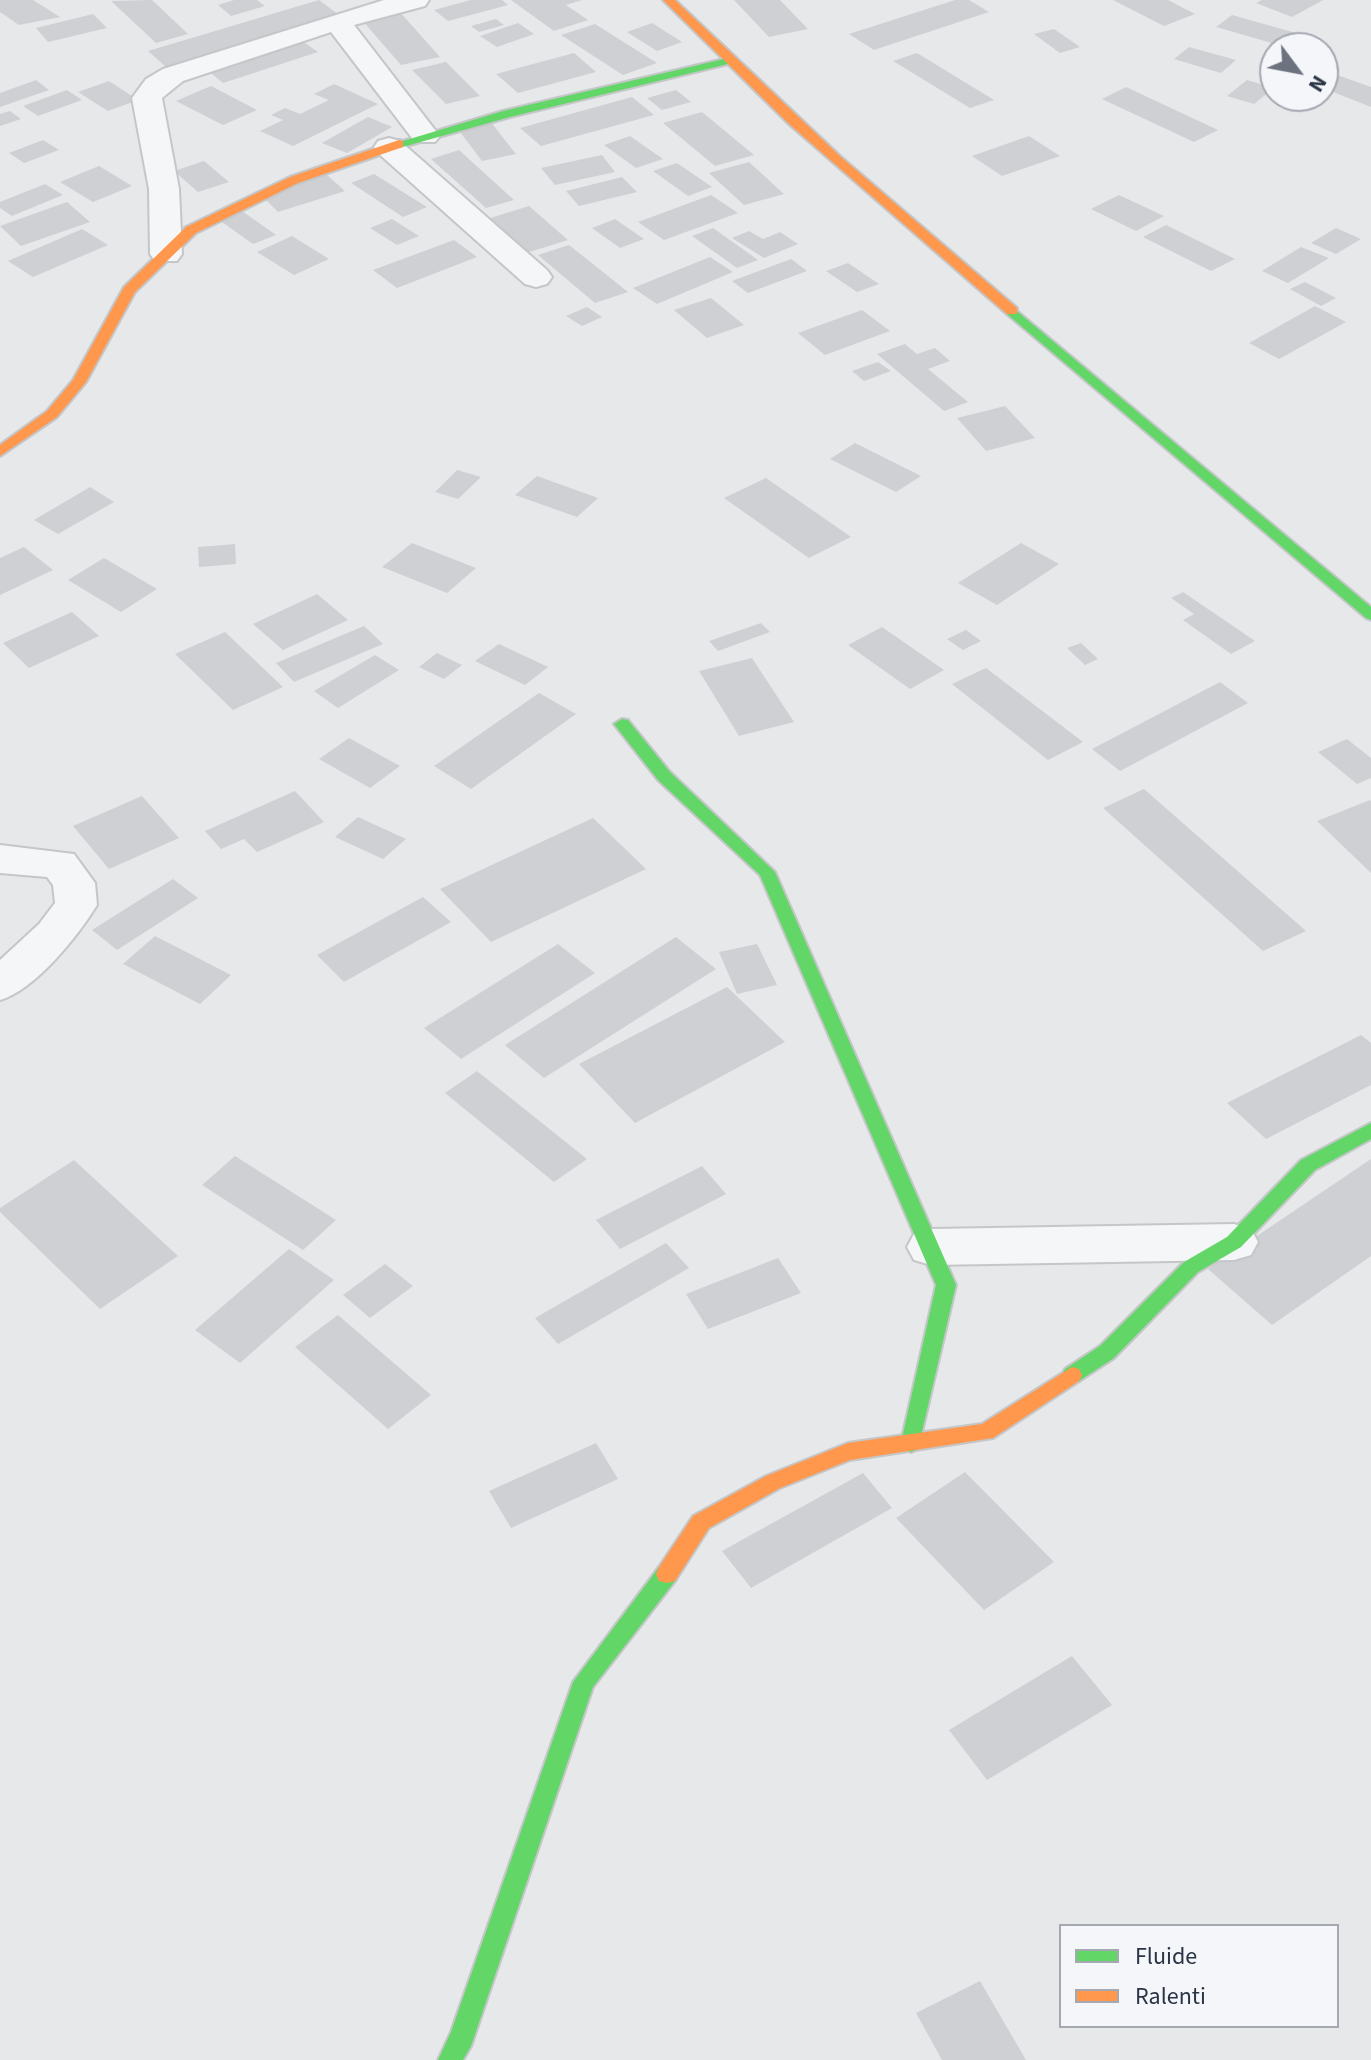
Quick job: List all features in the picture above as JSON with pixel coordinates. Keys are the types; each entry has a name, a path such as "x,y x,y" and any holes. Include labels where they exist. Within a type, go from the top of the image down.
{"street":[{"path":"166,254 164,189 147,98 156,85 173,75 337,21 415,0"},
{"path":"669,0 728,61 892,210 1371,615"},
{"path":"337,21 425,136"},
{"path":"0,452 52,414 79,382 129,290 191,230 255,197 389,147 728,61"},
{"path":"389,147 536,277"},
{"path":"622,724 664,776 767,872 931,1247 946,1285 911,1443"},
{"path":"0,859 59,864 74,883 76,905 54,934 0,985"},
{"path":"450,2060 462,2037 584,1682 683,1553 701,1522 773,1482 848,1452 986,1432 1107,1352 1191,1267 1234,1242 1308,1165 1371,1130"},
{"path":"931,1247 1234,1242"}],"building":[{"path":"0,0 33,0 60,17 19,25 0,12"},
{"path":"152,0 188,34 156,43 111,1"},
{"path":"234,0 257,0 265,6 231,16 218,5"},
{"path":"319,0 339,15 166,67 148,51"},
{"path":"471,0 502,0 508,5 448,21 434,10"},
{"path":"511,0 582,0 566,5 588,20 554,31"},
{"path":"734,0 780,0 808,29 769,37"},
{"path":"955,0 969,0 989,12 874,50 849,34"},
{"path":"1113,0 1168,0 1195,14 1164,26"},
{"path":"1262,0 1323,0 1292,17 1256,3"},
{"path":"399,11 440,57 401,65 361,19"},
{"path":"93,14 107,28 48,42 36,28"},
{"path":"1232,15 1292,32 1259,32 1259,39 1216,27"},
{"path":"496,19 504,25 479,32 471,26"},
{"path":"518,23 534,34 497,47 480,36"},
{"path":"652,23 682,42 657,51 627,32"},
{"path":"595,24 657,63 623,75 561,35"},
{"path":"1054,29 1080,47 1060,53 1034,34"},
{"path":"302,41 318,52 223,83 207,70"},
{"path":"1189,47 1236,60 1221,73 1174,59"},
{"path":"574,53 596,72 518,93 496,74"},
{"path":"917,53 994,100 970,108 893,61"},
{"path":"446,62 480,96 446,104 412,70"},
{"path":"1339,76 1371,87 1371,107 1339,94"},
{"path":"36,80 49,90 0,107 0,93"},
{"path":"1247,80 1259,84 1259,100 1254,104 1227,96"},
{"path":"109,81 138,100 108,111 78,92"},
{"path":"334,84 378,104 293,146 260,131 283,120 271,115 285,108 300,114 329,100 314,94"},
{"path":"211,86 257,110 223,125 176,101"},
{"path":"1126,87 1218,130 1194,142 1102,99"},
{"path":"67,90 82,100 38,116 23,106"},
{"path":"676,90 691,102 662,110 647,98"},
{"path":"632,97 654,115 541,146 520,128"},
{"path":"10,111 21,119 0,126 0,114"},
{"path":"702,112 754,155 715,166 663,123"},
{"path":"368,117 392,127 347,153 322,143"},
{"path":"490,121 516,154 482,161 457,128"},
{"path":"630,136 663,159 636,168 604,145"},
{"path":"1029,136 1060,156 1002,176 972,156"},
{"path":"43,140 59,150 24,163 9,153"},
{"path":"459,150 514,200 486,208 431,159"},
{"path":"602,155 615,172 555,185 541,168"},
{"path":"204,161 229,182 198,192 174,171"},
{"path":"749,162 784,194 744,205 709,173"},
{"path":"677,163 712,187 688,196 653,171"},
{"path":"99,166 132,186 93,202 60,182"},
{"path":"374,174 427,207 403,217 351,183"},
{"path":"327,175 345,191 278,212 261,195"},
{"path":"622,177 637,192 579,206 566,191"},
{"path":"45,184 63,195 12,216 0,208 0,202"},
{"path":"711,195 738,213 664,240 638,222"},
{"path":"1119,195 1164,216 1136,231 1091,209"},
{"path":"67,202 90,222 21,246 0,226"},
{"path":"529,206 568,240 526,253 487,219"},
{"path":"242,211 276,235 253,244 219,220"},
{"path":"392,219 419,236 397,245 370,228"},
{"path":"615,219 644,239 620,248 592,228"},
{"path":"1166,225 1235,259 1211,271 1143,237"},
{"path":"713,228 758,260 737,268 692,236"},
{"path":"1336,228 1361,239 1336,254 1311,243"},
{"path":"82,229 108,245 33,277 8,261"},
{"path":"749,231 763,239 780,232 798,244 764,258 732,238"},
{"path":"292,236 329,259 294,275 257,252"},
{"path":"454,240 477,257 397,288 373,270"},
{"path":"569,245 628,292 595,303 538,255"},
{"path":"1301,247 1329,258 1288,283 1262,271"},
{"path":"710,257 733,272 657,304 633,288"},
{"path":"791,259 807,271 748,293 732,281"},
{"path":"848,263 879,284 857,292 826,271"},
{"path":"1305,282 1336,298 1321,306 1290,289"},
{"path":"711,298 744,325 707,338 674,310"},
{"path":"1315,306 1346,322 1279,359 1249,343"},
{"path":"587,307 602,317 582,326 566,316"},
{"path":"862,310 890,331 825,355 798,333"},
{"path":"905,344 917,354 935,348 950,361 928,369 968,402 944,411 877,354"},
{"path":"878,362 891,371 864,381 852,371"},
{"path":"1005,406 1035,438 986,451 957,418"},
{"path":"855,443 921,476 896,492 830,459"},
{"path":"457,470 481,477 458,499 435,492"},
{"path":"537,476 598,498 577,517 515,495"},
{"path":"766,478 851,537 809,558 724,498"},
{"path":"90,487 114,502 58,534 34,520"},
{"path":"412,543 476,568 447,593 382,567"},
{"path":"1021,543 1059,564 997,605 958,583"},
{"path":"235,544 236,564 199,567 198,547"},
{"path":"24,547 53,570 0,595 0,558"},
{"path":"104,558 157,589 121,612 68,580"},
{"path":"1183,592 1255,641 1231,654 1183,620 1194,614 1171,598"},
{"path":"317,594 348,620 283,650 253,624"},
{"path":"72,612 99,636 29,668 3,643"},
{"path":"761,623 770,632 718,651 709,641"},
{"path":"364,626 383,644 294,682 276,663"},
{"path":"882,627 944,670 910,689 848,645"},
{"path":"966,630 981,641 963,650 947,639"},
{"path":"225,632 283,687 233,710 175,654"},
{"path":"1081,643 1098,659 1085,665 1067,648"},
{"path":"499,644 548,667 525,685 475,661"},
{"path":"437,653 462,665 444,679 419,667"},
{"path":"375,655 399,670 338,708 314,691"},
{"path":"752,658 794,722 739,736 699,671"},
{"path":"986,668 1083,742 1048,760 952,684"},
{"path":"1220,682 1248,703 1120,771 1092,749"},
{"path":"539,693 576,714 471,789 434,766"},
{"path":"349,738 400,766 370,788 319,759"},
{"path":"1347,739 1371,758 1371,778 1357,784 1318,752"},
{"path":"1144,789 1306,931 1263,951 1103,808"},
{"path":"295,791 324,822 257,852 244,839 221,849 205,831"},
{"path":"142,796 179,838 109,869 73,826"},
{"path":"1371,801 1371,873 1317,821"},
{"path":"358,817 406,839 383,859 335,837"},
{"path":"593,818 646,869 491,942 440,889"},
{"path":"173,879 198,898 117,950 92,930"},
{"path":"423,897 451,922 344,982 317,955"},
{"path":"155,936 231,975 200,1004 123,964"},
{"path":"676,937 716,969 544,1078 505,1045"},
{"path":"558,944 595,973 461,1059 424,1028"},
{"path":"757,944 777,985 737,994 719,952"},
{"path":"727,987 785,1042 635,1123 579,1064"},
{"path":"1361,1035 1371,1043 1371,1085 1266,1139 1227,1103"},
{"path":"477,1071 587,1159 554,1182 445,1093"},
{"path":"235,1156 336,1220 303,1250 202,1185"},
{"path":"1371,1159 1371,1256 1272,1325 1208,1269"},
{"path":"74,1160 178,1256 100,1309 0,1212 0,1208"},
{"path":"702,1166 726,1194 620,1249 596,1220"},
{"path":"666,1243 689,1268 558,1344 535,1318"},
{"path":"289,1249 334,1280 240,1363 195,1330"},
{"path":"778,1258 801,1293 708,1329 686,1294"},
{"path":"385,1264 413,1286 370,1318 343,1295"},
{"path":"338,1315 431,1395 388,1429 295,1347"},
{"path":"596,1443 618,1479 511,1528 489,1491"},
{"path":"965,1472 1054,1562 984,1610 896,1518"},
{"path":"863,1473 892,1508 751,1588 722,1551"},
{"path":"1072,1656 1112,1705 987,1780 949,1730"},
{"path":"980,1981 1026,2060 942,2060 916,2013"}],"traffic: fast":[{"path":"399,144 507,114 728,61"},
{"path":"1012,311 1371,615"},
{"path":"622,724 664,776 767,872 946,1285 911,1443"},
{"path":"1072,1375 1107,1352 1191,1267 1234,1242 1308,1165 1371,1130"},
{"path":"450,2060 462,2037 584,1682 667,1574"}],"traffic: slow":[{"path":"669,0 793,121 1012,311"},
{"path":"0,452 52,414 79,382 129,290 191,230 294,180 399,144"},
{"path":"667,1574 701,1522 773,1482 848,1452 986,1432 1072,1375"}]}
